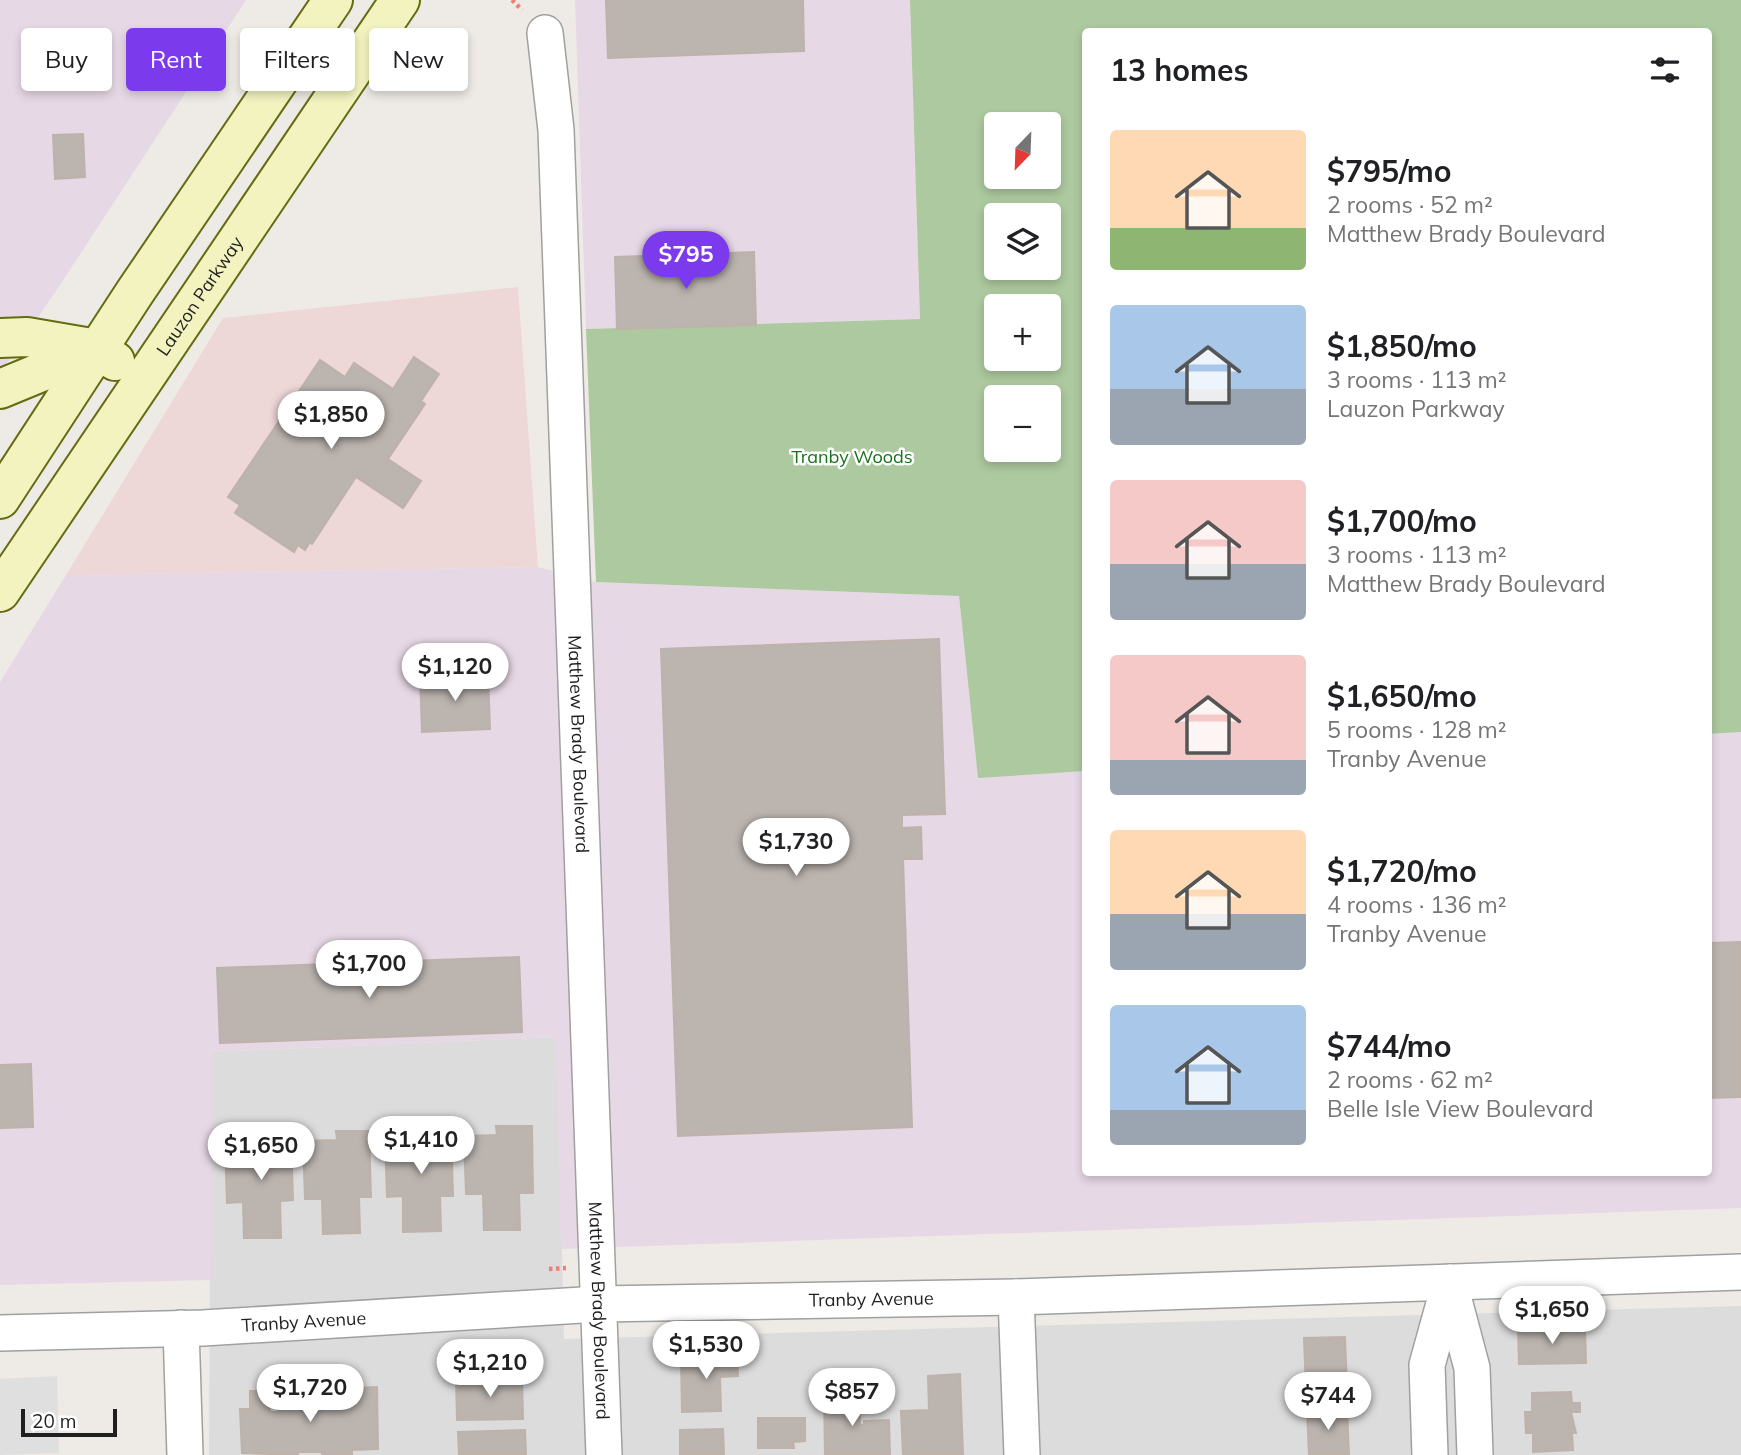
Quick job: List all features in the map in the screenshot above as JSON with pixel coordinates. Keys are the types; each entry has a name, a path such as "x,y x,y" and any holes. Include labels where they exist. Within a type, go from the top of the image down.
{"main road":[{"path":"0,499 97,349 333,0"},
{"name":"Lauzon Parkway","path":"0,592 400,0"},
{"path":"0,338 27,337 97,349 143,379"},
{"path":"0,389 97,349"}],"street":[{"name":"Matthew Brady Boulevard","path":"545,33 556,131 604,1455"},
{"name":"Tranby Avenue","path":"0,1333 181,1328 599,1304 1016,1297 1741,1272"},
{"path":"1430,1455 1427,1365 1450,1282"},
{"path":"1450,1282 1472,1368 1475,1455"},
{"path":"1016,1297 1022,1455"},
{"path":"181,1328 185,1455"}],"shaded area":[{"path":"0,0 246,0 226,31 226,28 126,28 126,91 187,91 0,373"},
{"path":"575,0 910,0 920,319 586,329"},
{"path":"518,287 538,567 66,575 223,318"},
{"path":"538,567 596,582 959,596 978,777 1082,771 1082,1176 1712,1176 1712,734 1741,732 1741,1208 561,1249 556,1037 212,1052 211,1280 0,1285 0,682 66,575"},
{"path":"557,1037 564,1339 1741,1306 1741,1455 209,1455 211,1052"},
{"path":"57,1376 59,1453 0,1455 0,1379"}],"green space":[{"name":"Tranby Woods","path":"910,0 1741,0 1741,732 1712,734 1712,28 1082,28 1082,771 978,778 959,596 596,582 586,329 920,319"}],"building":[{"path":"606,0 803,0 804,51 608,58"},
{"path":"83,134 85,177 55,179 53,135"},
{"path":"754,252 756,325 617,329 615,257"},
{"path":"414,357 439,374 421,401 425,404 388,459 421,481 403,508 356,477 312,544 310,542 305,550 298,545 294,552 235,513 240,505 228,497 320,360 345,377 354,363 393,389"},
{"path":"939,639 945,814 902,815 902,828 921,827 922,859 903,859 912,1127 678,1136 661,649"},
{"path":"488,674 490,729 422,732 420,676"},
{"path":"1741,942 1741,1097 1712,1098 1712,943"},
{"path":"519,957 522,1032 220,1043 217,968"},
{"path":"31,1064 33,1127 0,1128 0,1065"},
{"path":"496,1126 532,1126 533,1193 519,1193 520,1230 484,1230 483,1194 466,1194 464,1136 497,1135"},
{"path":"451,1127 453,1196 440,1196 441,1231 403,1232 403,1196 387,1197 385,1137 418,1136 418,1128"},
{"path":"336,1131 369,1131 371,1197 359,1197 360,1233 323,1234 322,1199 305,1199 303,1141 337,1140"},
{"path":"291,1134 293,1200 280,1201 281,1238 244,1238 243,1202 227,1203 225,1145 258,1143 257,1135"},
{"path":"1585,1328 1586,1363 1519,1364 1518,1329"},
{"path":"1345,1337 1347,1388 1306,1390 1304,1338"},
{"path":"737,1352 738,1376 720,1377 721,1411 682,1412 681,1359 717,1358 717,1353"},
{"path":"960,1374 963,1455 903,1455 901,1411 929,1410 928,1376"},
{"path":"522,1377 523,1419 457,1420 456,1378"},
{"path":"377,1387 378,1449 352,1450 352,1455 322,1455 322,1452 298,1452 298,1455 242,1453 240,1409 250,1409 250,1391 270,1391 270,1412 278,1412 277,1396 296,1395 296,1407 304,1407 304,1390 322,1390 322,1411 330,1411 330,1394 349,1393 349,1406 358,1405 357,1388"},
{"path":"859,1392 860,1425 864,1425 864,1421 889,1420 890,1455 825,1455 824,1393"},
{"path":"1571,1392 1572,1403 1580,1403 1580,1412 1571,1412 1576,1433 1572,1433 1573,1450 1533,1452 1533,1433 1526,1433 1525,1412 1532,1412 1532,1393"},
{"path":"1347,1408 1349,1455 1309,1455 1307,1411"},
{"path":"758,1418 805,1418 805,1441 793,1442 794,1448 758,1448"},
{"path":"723,1429 724,1455 680,1455 680,1430"},
{"path":"525,1430 526,1455 459,1455 458,1432"}]}
